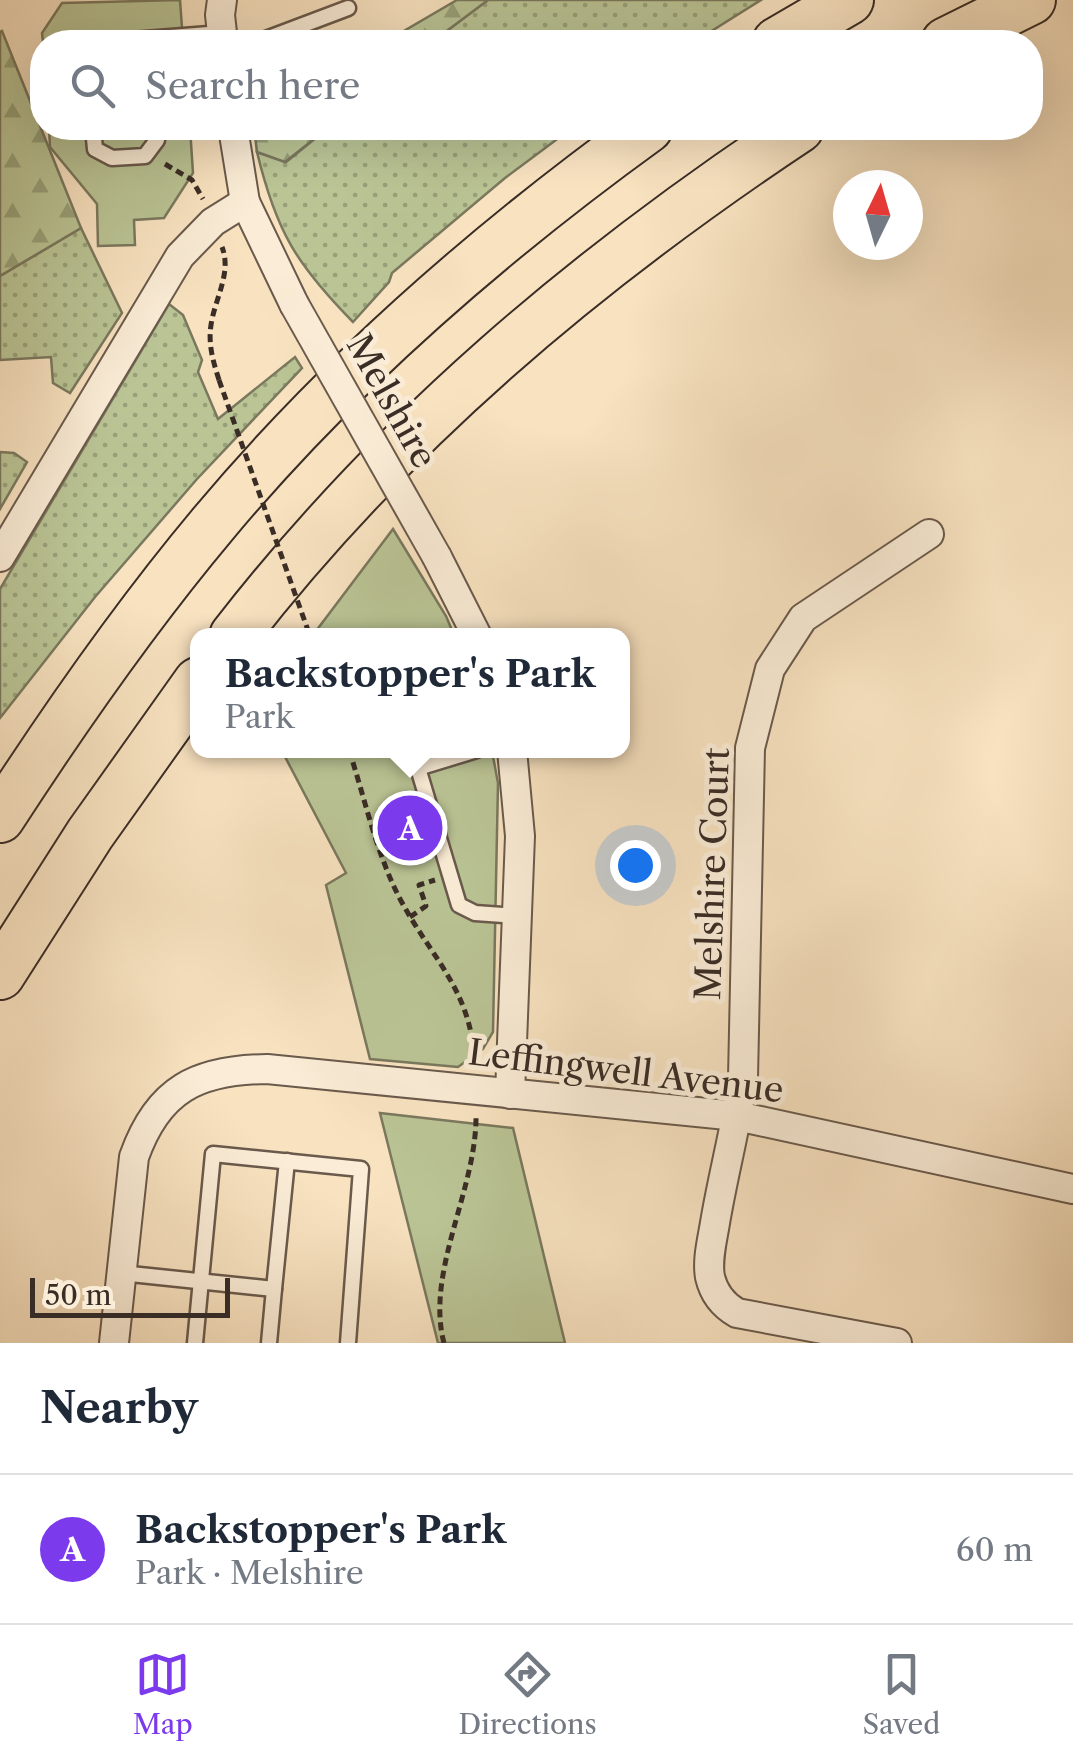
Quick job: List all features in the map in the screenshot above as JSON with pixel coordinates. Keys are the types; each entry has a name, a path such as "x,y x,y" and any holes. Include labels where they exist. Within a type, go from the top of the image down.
{"highway":[{"path":"797,30 849,0"},
{"path":"971,30 1032,0"},
{"path":"0,818 54,734 136,620 214,523 302,425 446,286 563,189 631,140"},
{"path":"241,628 360,488 464,384 575,288 690,200 780,140"},
{"path":"4,972 90,834 190,693"}],"street":[{"path":"222,0 222,30"},
{"name":"Melshire","path":"235,140 245,202 294,304 473,628"},
{"path":"0,557 180,256 213,222 245,202"},
{"name":"Melshire Court","path":"897,1343 830,1337 737,1313 724,1305 716,1292 709,1260 743,1078 750,748 770,669 802,618 930,534"},
{"path":"510,1094 520,836 513,758"},
{"name":"Leffingwell Avenue","path":"121,1274 134,1156 143,1132 169,1095 190,1083 234,1070 267,1069 738,1116 1073,1190"},
{"path":"114,1343 121,1274"}],"lane":[{"path":"290,30 348,8"},
{"path":"94,140 95,149 112,158 147,153 157,140"},
{"path":"451,758 418,768 455,898 466,910 518,916"},
{"path":"195,1343 212,1154 361,1169 348,1343"},
{"path":"269,1343 287,1162"},
{"path":"121,1274 274,1290"}],"path":[{"path":"147,153 192,180 199,189"},
{"path":"226,257 210,340 218,380 307,628"},
{"path":"352,758 390,877 410,916 447,971 469,1018 476,1090 473,1156 442,1282 444,1343"},
{"path":"410,916 426,906 419,885 448,875"}],"green space":[{"path":"180,0 182,30 44,30 62,3"},
{"path":"457,0 488,0 448,30 406,30"},
{"path":"488,0 761,0 713,30 448,30"},
{"path":"0,32 30,101 30,140 46,140 81,228 0,276"},
{"path":"50,140 191,140 193,173 164,218 134,220 135,245 98,246 97,204 50,147"},
{"path":"256,140 313,140 285,162 257,152"},
{"path":"313,140 556,140 392,273 389,282 353,322 291,245 272,204 257,152 286,162"},
{"path":"81,228 122,313 70,393 53,383 51,357 0,360 0,276"},
{"path":"169,304 183,315 202,360 198,372 218,419 295,357 302,368 197,479 95,597 0,718 0,589"},
{"path":"0,452 14,453 27,462 0,509"},
{"path":"393,529 451,628 318,628"},
{"path":"286,758 493,758 498,783 493,1032 483,1049 458,1067 370,1059 326,885 346,873"},
{"path":"380,1113 513,1128 565,1343 438,1343"}],"place":[{"name":"Backstopper's Park","path":"410,828"}]}
